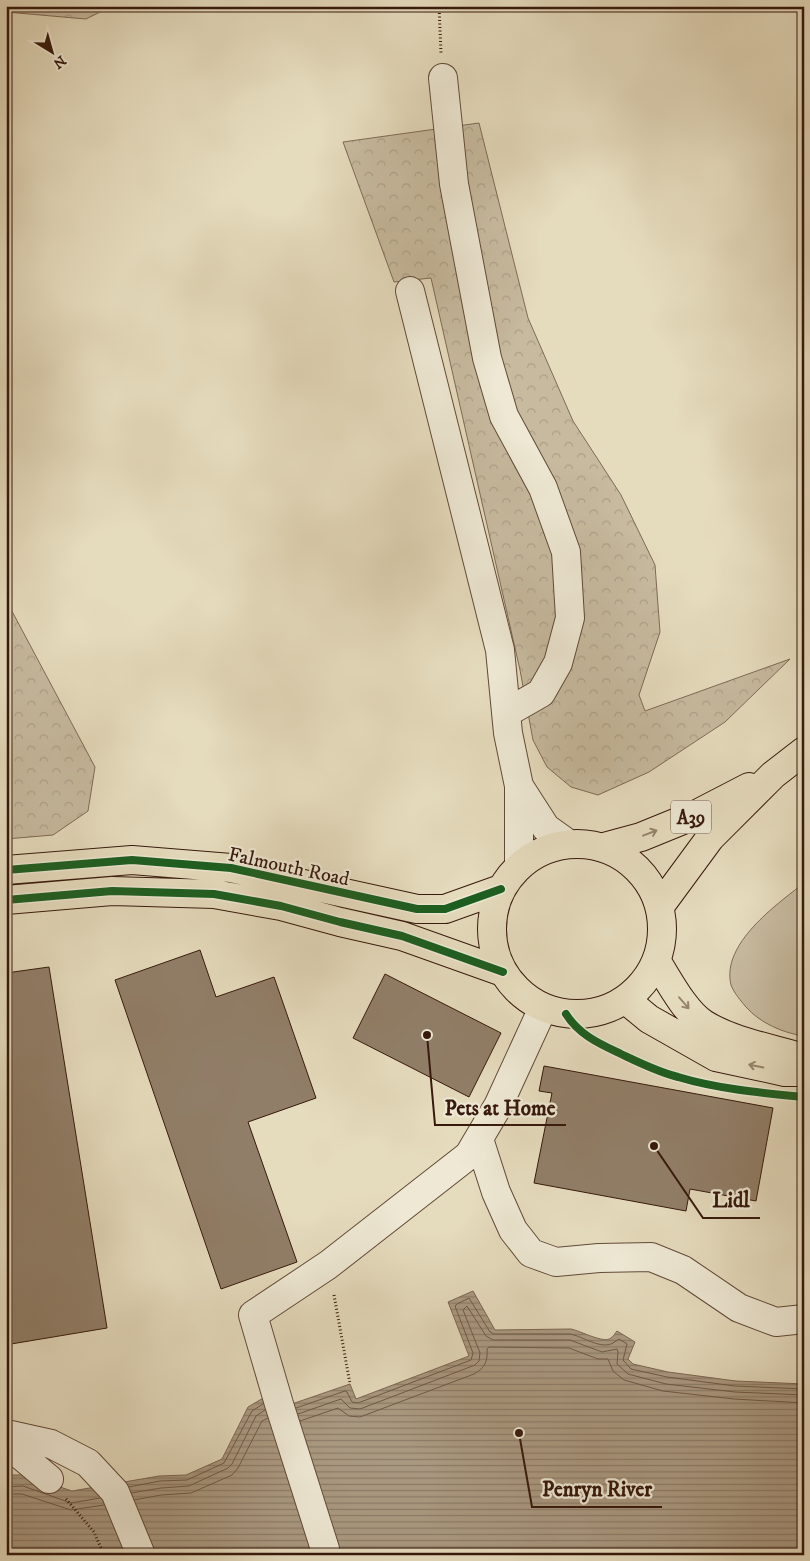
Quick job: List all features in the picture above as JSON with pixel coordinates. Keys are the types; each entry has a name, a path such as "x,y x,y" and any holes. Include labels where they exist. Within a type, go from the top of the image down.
{"main road":[{"name":"A39","path":"660,906 710,838 773,775 804,751"},
{"name":"A39","path":"604,847 641,836 695,816 773,775"},
{"path":"567,843 586,843 604,847 629,860 648,880 660,906 663,934 656,962 644,983 626,1000 597,1012 566,1014 543,1008 520,994 502,972 492,945 492,916 501,889 519,865 541,850 567,843"},
{"name":"Falmouth Road","path":"6,870 132,860 231,868 417,909 445,909 501,889"},
{"name":"Falmouth Road","path":"6,900 112,890 214,894 281,906 402,936 502,972"},
{"path":"656,962 680,999 703,1023 730,1036 804,1058"},
{"path":"626,1000 648,1019 716,1057 785,1072 804,1072"}],"lane":[{"path":"442,78 454,184 487,358 504,416 543,488 566,552 570,618 558,663 541,693 506,713"},
{"path":"410,291 500,650 508,733 519,786 519,865"},
{"path":"519,786 546,828 567,843"},
{"path":"325,1549 253,1315 328,1265 469,1154 498,1106 543,1008"},
{"path":"479,1139 496,1192 513,1230 531,1253 556,1262 651,1256 683,1270 739,1308 776,1322 804,1319"},
{"path":"6,1434 51,1444 88,1464 115,1492 141,1555"},
{"path":"6,1443 49,1479"}],"path":[{"path":"439,6 442,78"},
{"path":"328,1265 350,1384"},
{"path":"49,1479 94,1532 104,1555"}],"green space":[{"path":"6,6 112,6 86,19 6,12"},
{"path":"479,123 528,318 573,421 621,495 655,565 660,632 639,695 645,711 790,659 725,722 649,772 598,795 571,787 547,767 533,740 520,670 431,278 394,282 343,142"},
{"path":"6,600 95,767 88,811 53,835 6,839"},
{"path":"804,883 804,1036 772,1026 752,1013 732,988 730,970 734,955 753,927 779,902"}],"water":[{"path":"473,1291 495,1330 571,1329 603,1339 611,1338 617,1331 635,1342 628,1359 633,1364 668,1372 736,1381 804,1384 804,1555 6,1555 6,1475 24,1475 72,1491 159,1476 186,1475 222,1459 248,1407 265,1397 283,1407 350,1384 356,1399 469,1356 448,1302"}],"building":[{"path":"200,950 216,997 274,977 316,1098 248,1122 297,1262 221,1289 115,980"},
{"path":"49,967 107,1328 11,1344 6,1317 6,973"},
{"path":"385,974 501,1033 469,1097 353,1038"},
{"path":"544,1066 773,1108 756,1201 690,1189 686,1211 534,1183 552,1093 539,1091"}],"cycle path":[{"path":"6,870 132,860 231,868 417,909 445,909 501,889"},
{"path":"6,900 112,891 214,894 281,906 402,936 503,972"},
{"path":"566,1014 577,1028 590,1038 663,1073 724,1088 804,1097"}],"place":[{"name":"Pets at Home","path":"427,1035"},
{"name":"Lidl","path":"654,1146"},
{"name":"Penryn River","path":"519,1433"}]}
